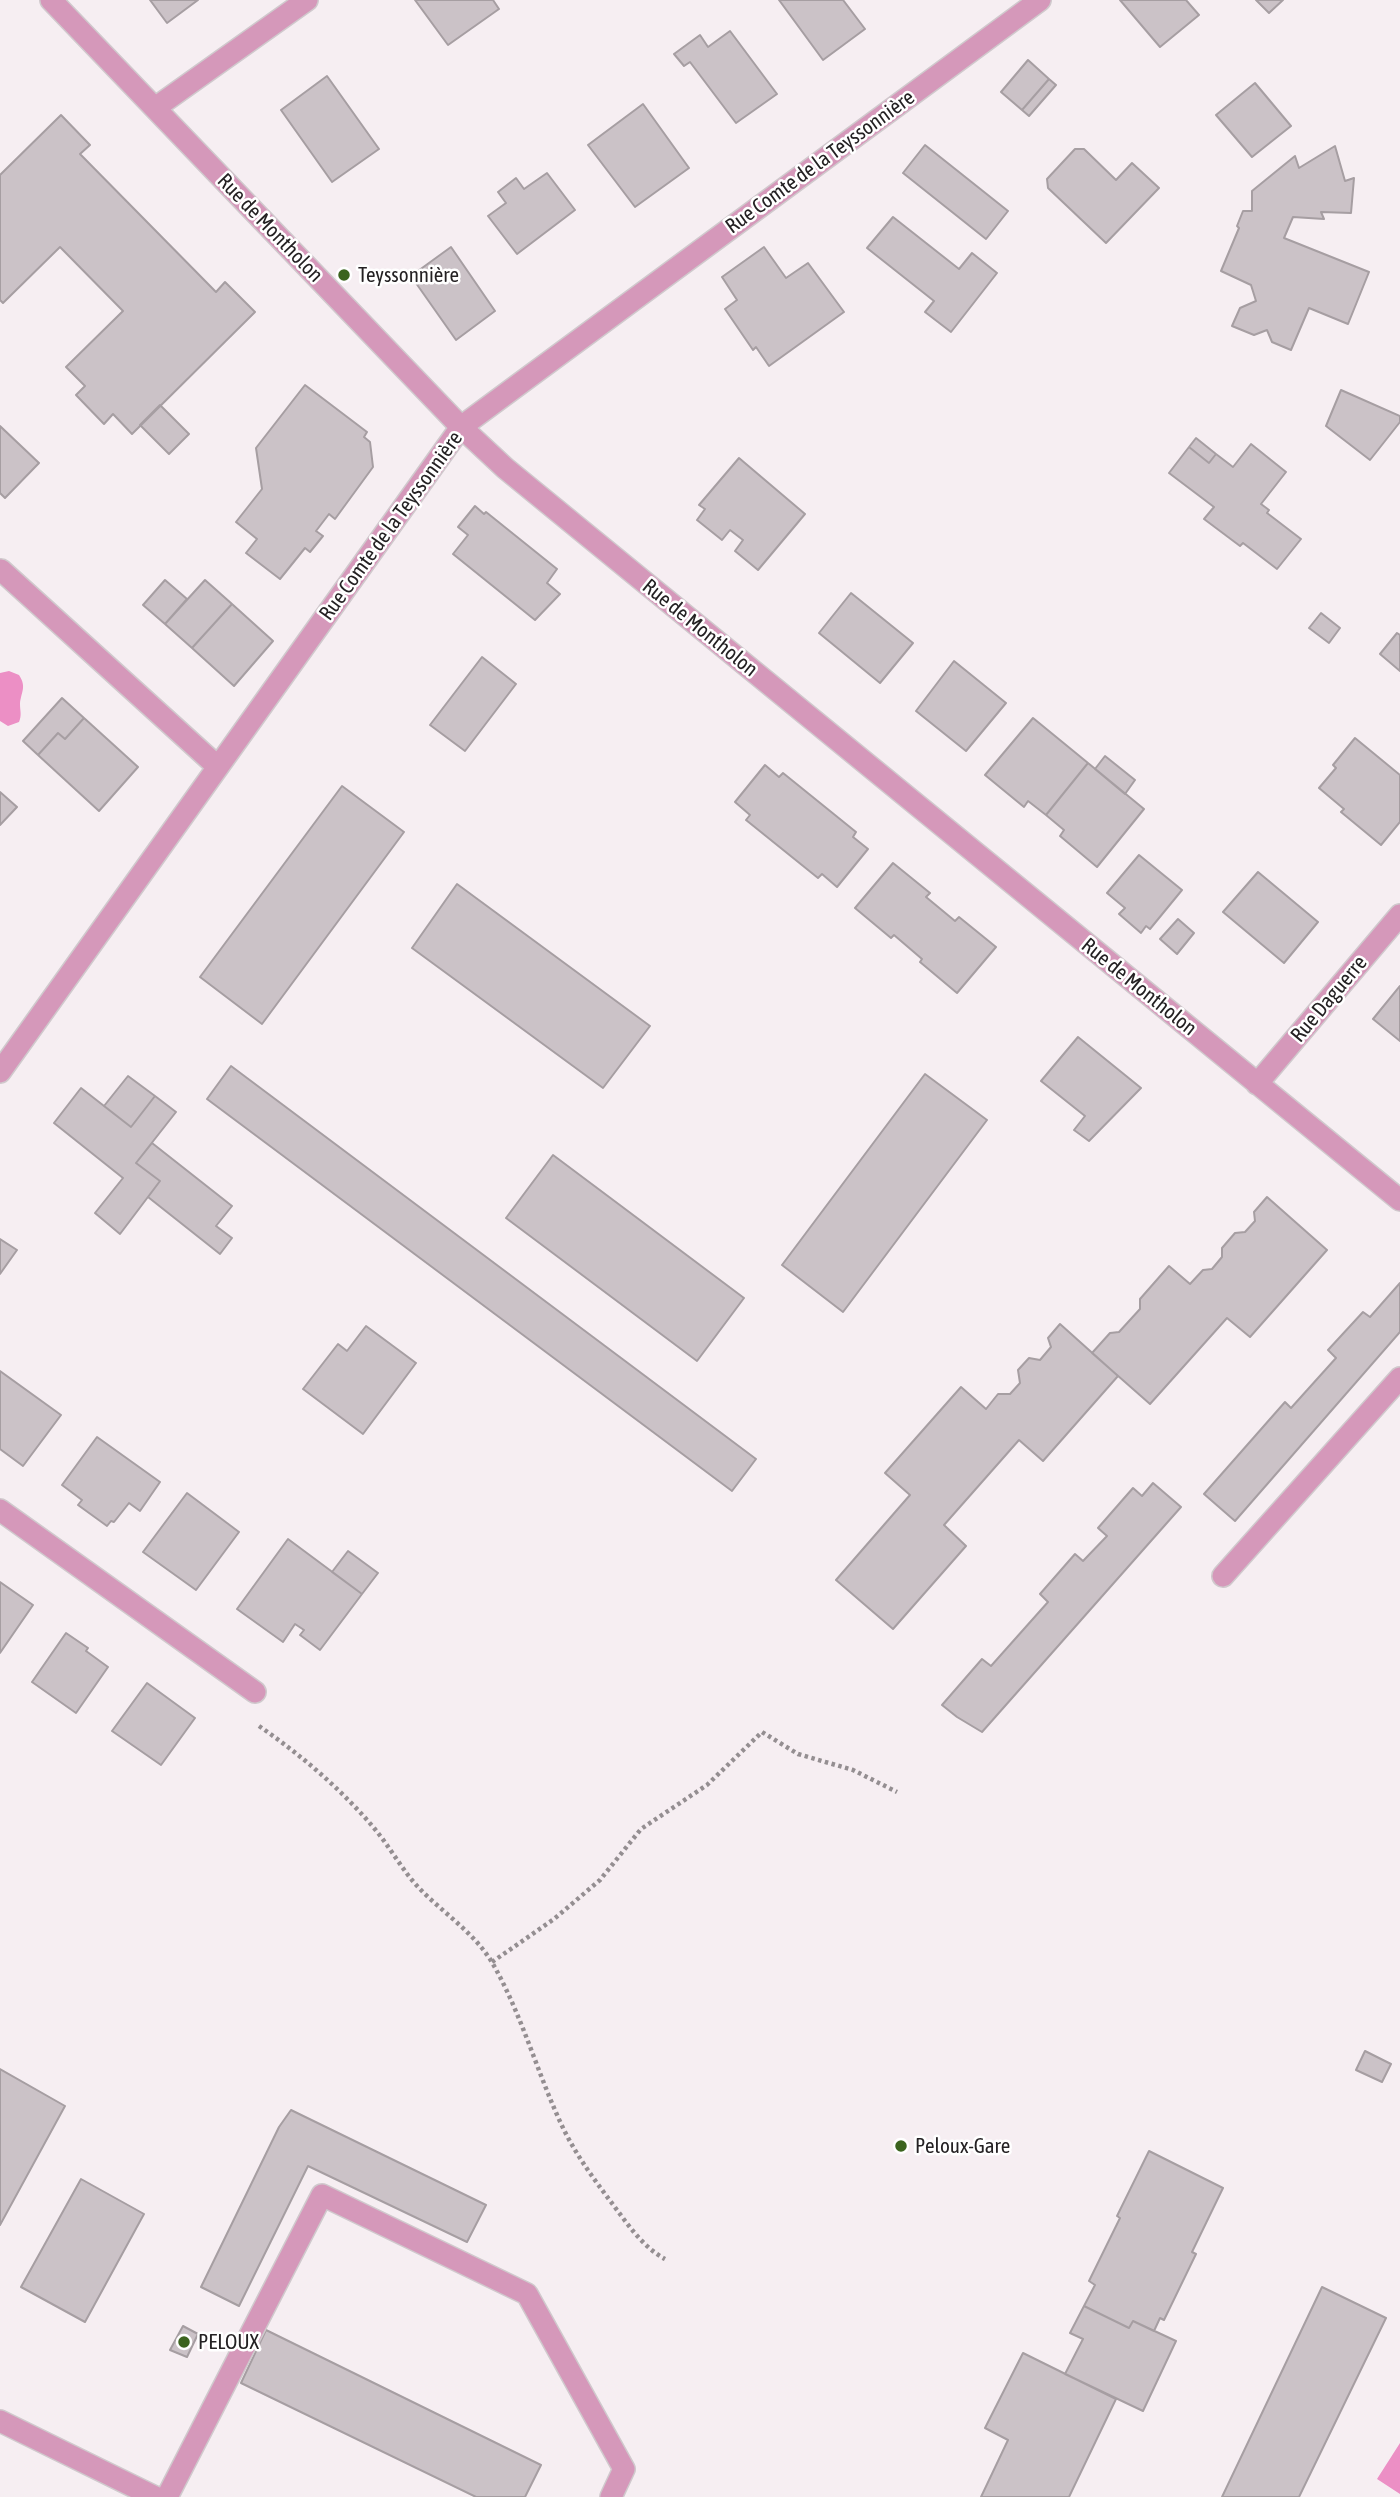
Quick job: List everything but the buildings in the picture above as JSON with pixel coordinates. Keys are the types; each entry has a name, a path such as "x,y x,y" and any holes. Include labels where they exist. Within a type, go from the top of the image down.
{"street":[{"name":"Rue de Montholon","path":"51,0 461,427 505,468 1400,1200"},
{"path":"155,108 307,0"},
{"name":"Rue Comte de la Teyssonnière","path":"0,1072 461,427 1040,0"},
{"path":"1,570 218,767"},
{"name":"Rue Daguerre","path":"1257,1084 1400,915"},
{"path":"1223,1576 1400,1378"},
{"path":"0,1510 247,1686"},
{"path":"167,2497 322,2194 527,2294 624,2469 611,2497"},
{"path":"0,2421 156,2497"}],"path":[{"path":"247,1686 236,1707 348,1800 375,1829 416,1885 470,1935 492,1962 515,2010 564,2129 580,2159 631,2228 654,2253 665,2259"},
{"path":"492,1962 554,1919 600,1880 641,1829 707,1785 762,1732 798,1754 853,1770 897,1791"}],"shaded area":[{"path":"9,671 19,675 23,686 19,722 8,726 0,721 0,673"},
{"path":"1400,2443 1400,2494 1377,2479"}],"place":[{"name":"Teyssonnière","path":"344,275"},
{"name":"Peloux-Gare","path":"901,2146"},
{"name":"PELOUX","path":"184,2342"}]}
